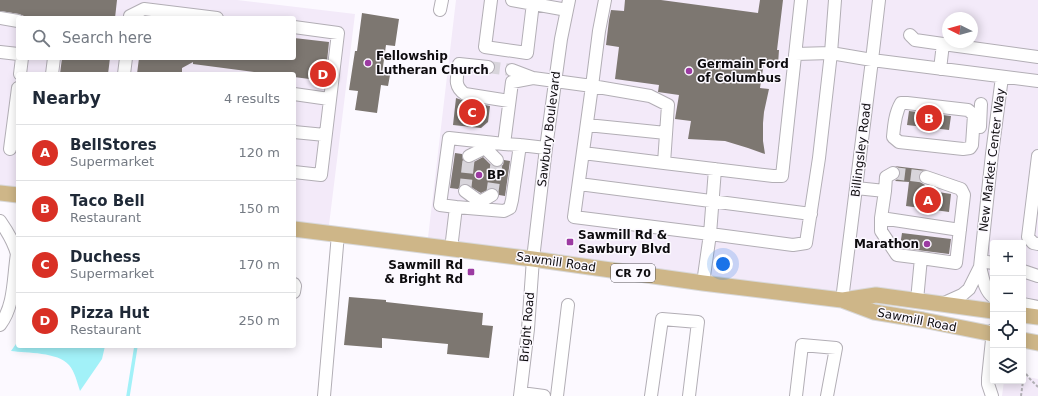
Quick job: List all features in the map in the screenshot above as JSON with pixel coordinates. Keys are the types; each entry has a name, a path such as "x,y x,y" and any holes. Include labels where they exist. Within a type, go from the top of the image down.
{"main road":[{"path":"0,193 16,195"},
{"name":"Sawmill Road","path":"296,229 842,300 874,312 990,332"},
{"name":"Sawmill Road","path":"842,300 876,295 990,311"},
{"path":"1026,315 1038,317"},
{"path":"1026,341 1038,343"}],"street":[{"path":"491,0 485,47 527,52 533,3"},
{"path":"512,0 568,5"},
{"path":"605,0 599,31 574,218 793,245 806,243 819,158 831,53 835,0"},
{"path":"583,153 782,176 801,0"},
{"name":"Billingsley Road","path":"842,300 879,0"},
{"name":"Sawbury Boulevard","path":"533,259 555,82 561,39 568,5"},
{"path":"130,16 144,9 201,16"},
{"path":"0,18 16,21"},
{"path":"296,27 338,33 321,175 296,172"},
{"path":"910,35 915,40 942,44"},
{"path":"940,69 943,48"},
{"path":"972,48 1038,57"},
{"path":"0,52 16,54"},
{"name":"New Market Center Way","path":"795,54 831,53 872,60 1038,81"},
{"path":"20,72 22,60"},
{"path":"52,72 54,60"},
{"path":"124,72 126,60"},
{"path":"488,67 459,64 456,81 458,87 465,94 509,101"},
{"path":"512,70 533,78 650,96 668,105 664,163"},
{"name":"New Market Center Way","path":"990,294 983,281 980,264 1002,76"},
{"path":"504,144 512,82 533,78"},
{"path":"296,94 329,99"},
{"path":"9,149 16,102"},
{"path":"907,103 979,111 972,145 970,148 963,149 899,142 893,137 895,122 901,104 907,103"},
{"path":"977,150 979,111"},
{"path":"587,125 666,133"},
{"path":"296,132 325,135"},
{"path":"520,145 510,208 504,211 479,206 456,207 440,205 449,138 486,145 504,144 520,145 546,148"},
{"path":"469,156 486,145"},
{"path":"486,145 497,160"},
{"path":"1038,156 1028,237 1033,243 1038,244"},
{"path":"703,283 710,234 715,169"},
{"path":"893,173 886,177 881,218 881,232 897,255 956,263 964,195 961,189 926,177"},
{"path":"579,184 810,214"},
{"path":"856,188 885,191"},
{"path":"465,191 479,206"},
{"path":"479,206 492,195"},
{"path":"451,249 456,207"},
{"path":"881,218 960,230"},
{"path":"0,221 16,251"},
{"path":"324,396 338,234"},
{"path":"917,300 921,258"},
{"name":"Bright Road","path":"521,394 530,310 533,259"},
{"path":"0,325 9,311 16,261"},
{"path":"980,264 990,263"},
{"name":"New Market Center Way","path":"942,304 962,295 969,288 980,264"},
{"path":"1026,272 1038,276"},
{"path":"1026,304 1038,306"},
{"path":"557,396 568,305"},
{"path":"651,396 662,319 698,322 688,396"},
{"path":"796,396 802,345 836,348 827,396"},
{"path":"991,348 988,384 992,396"},
{"path":"521,394 544,396"}],"path":[{"path":"1026,374 1038,387"},
{"path":"1021,396 1023,384"}],"shaded area":[{"path":"0,0 237,0 355,14 328,233 296,229 296,72 16,72 16,195 0,193"},
{"path":"456,0 1038,0 1038,317 1026,315 1026,240 990,240 990,311 842,300 427,246"},
{"path":"1026,377 1038,379 1038,396 1002,396 1004,384 1026,384"}],"water":[{"path":"16,344 16,348 105,348 102,359 80,391 73,371 64,361 50,355 11,351"}],"building":[{"path":"0,0 117,0 115,16 24,16 0,11"},
{"name":"Germain Ford of Columbus","path":"625,0 661,0 758,13 760,0 783,0 777,50 779,50 778,64 764,62 760,88 769,89 763,123 765,154 725,141 688,139 691,121 675,119 679,95 658,92 659,85 615,79 619,47 606,45 609,20 611,10 624,11"},
{"name":"Fellowship Lutheran Church","path":"362,13 399,19 395,46 386,45 382,74 390,75 388,86 381,85 377,113 355,110 358,91 349,90 355,51 357,51"},
{"path":"296,38 329,42 325,81 296,77 296,72 255,72 193,64 193,62 182,68 182,72 137,72 139,60 296,60"},
{"path":"62,60 110,60 108,72 60,72"},
{"path":"456,98 490,106 488,122 481,128 453,125"},
{"path":"909,111 951,116 949,130 907,125"},
{"name":"BP","path":"455,153 462,154 463,160 468,163 472,163 483,157 495,167 503,165 504,160 510,161 505,196 499,195 495,188 481,193 466,184 462,184 458,189 450,188"},
{"path":"894,166 927,170 921,171 919,174 920,182 925,185 925,190 951,194 949,212 906,206 909,182 895,181 899,177 900,173 899,169"},
{"name":"Marathon","path":"902,233 951,239 949,254 901,248"},
{"path":"349,297 386,300 386,302 483,313 482,325 493,326 489,358 447,354 448,344 382,338 382,348 344,345"}],"waterway":[{"path":"128,396 136,348"}],"tunnel":[{"path":"488,67 512,70"},
{"path":"465,191 469,156"},
{"path":"492,195 497,160"},
{"path":"893,173 926,177"}],"place":[{"name":"Fellowship Lutheran Church","path":"368,63"},
{"name":"Germain Ford of Columbus","path":"689,71"},
{"name":"Pizza Hut","path":"323,74"},
{"name":"Duchess","path":"472,112"},
{"name":"Taco Bell","path":"929,118"},
{"name":"BP","path":"479,175"},
{"name":"BellStores","path":"928,200"},
{"name":"Sawmill Rd & Sawbury Blvd","path":"570,242"},
{"name":"Marathon","path":"927,244"},
{"name":"Sawmill Rd & Bright Rd","path":"471,272"}]}
